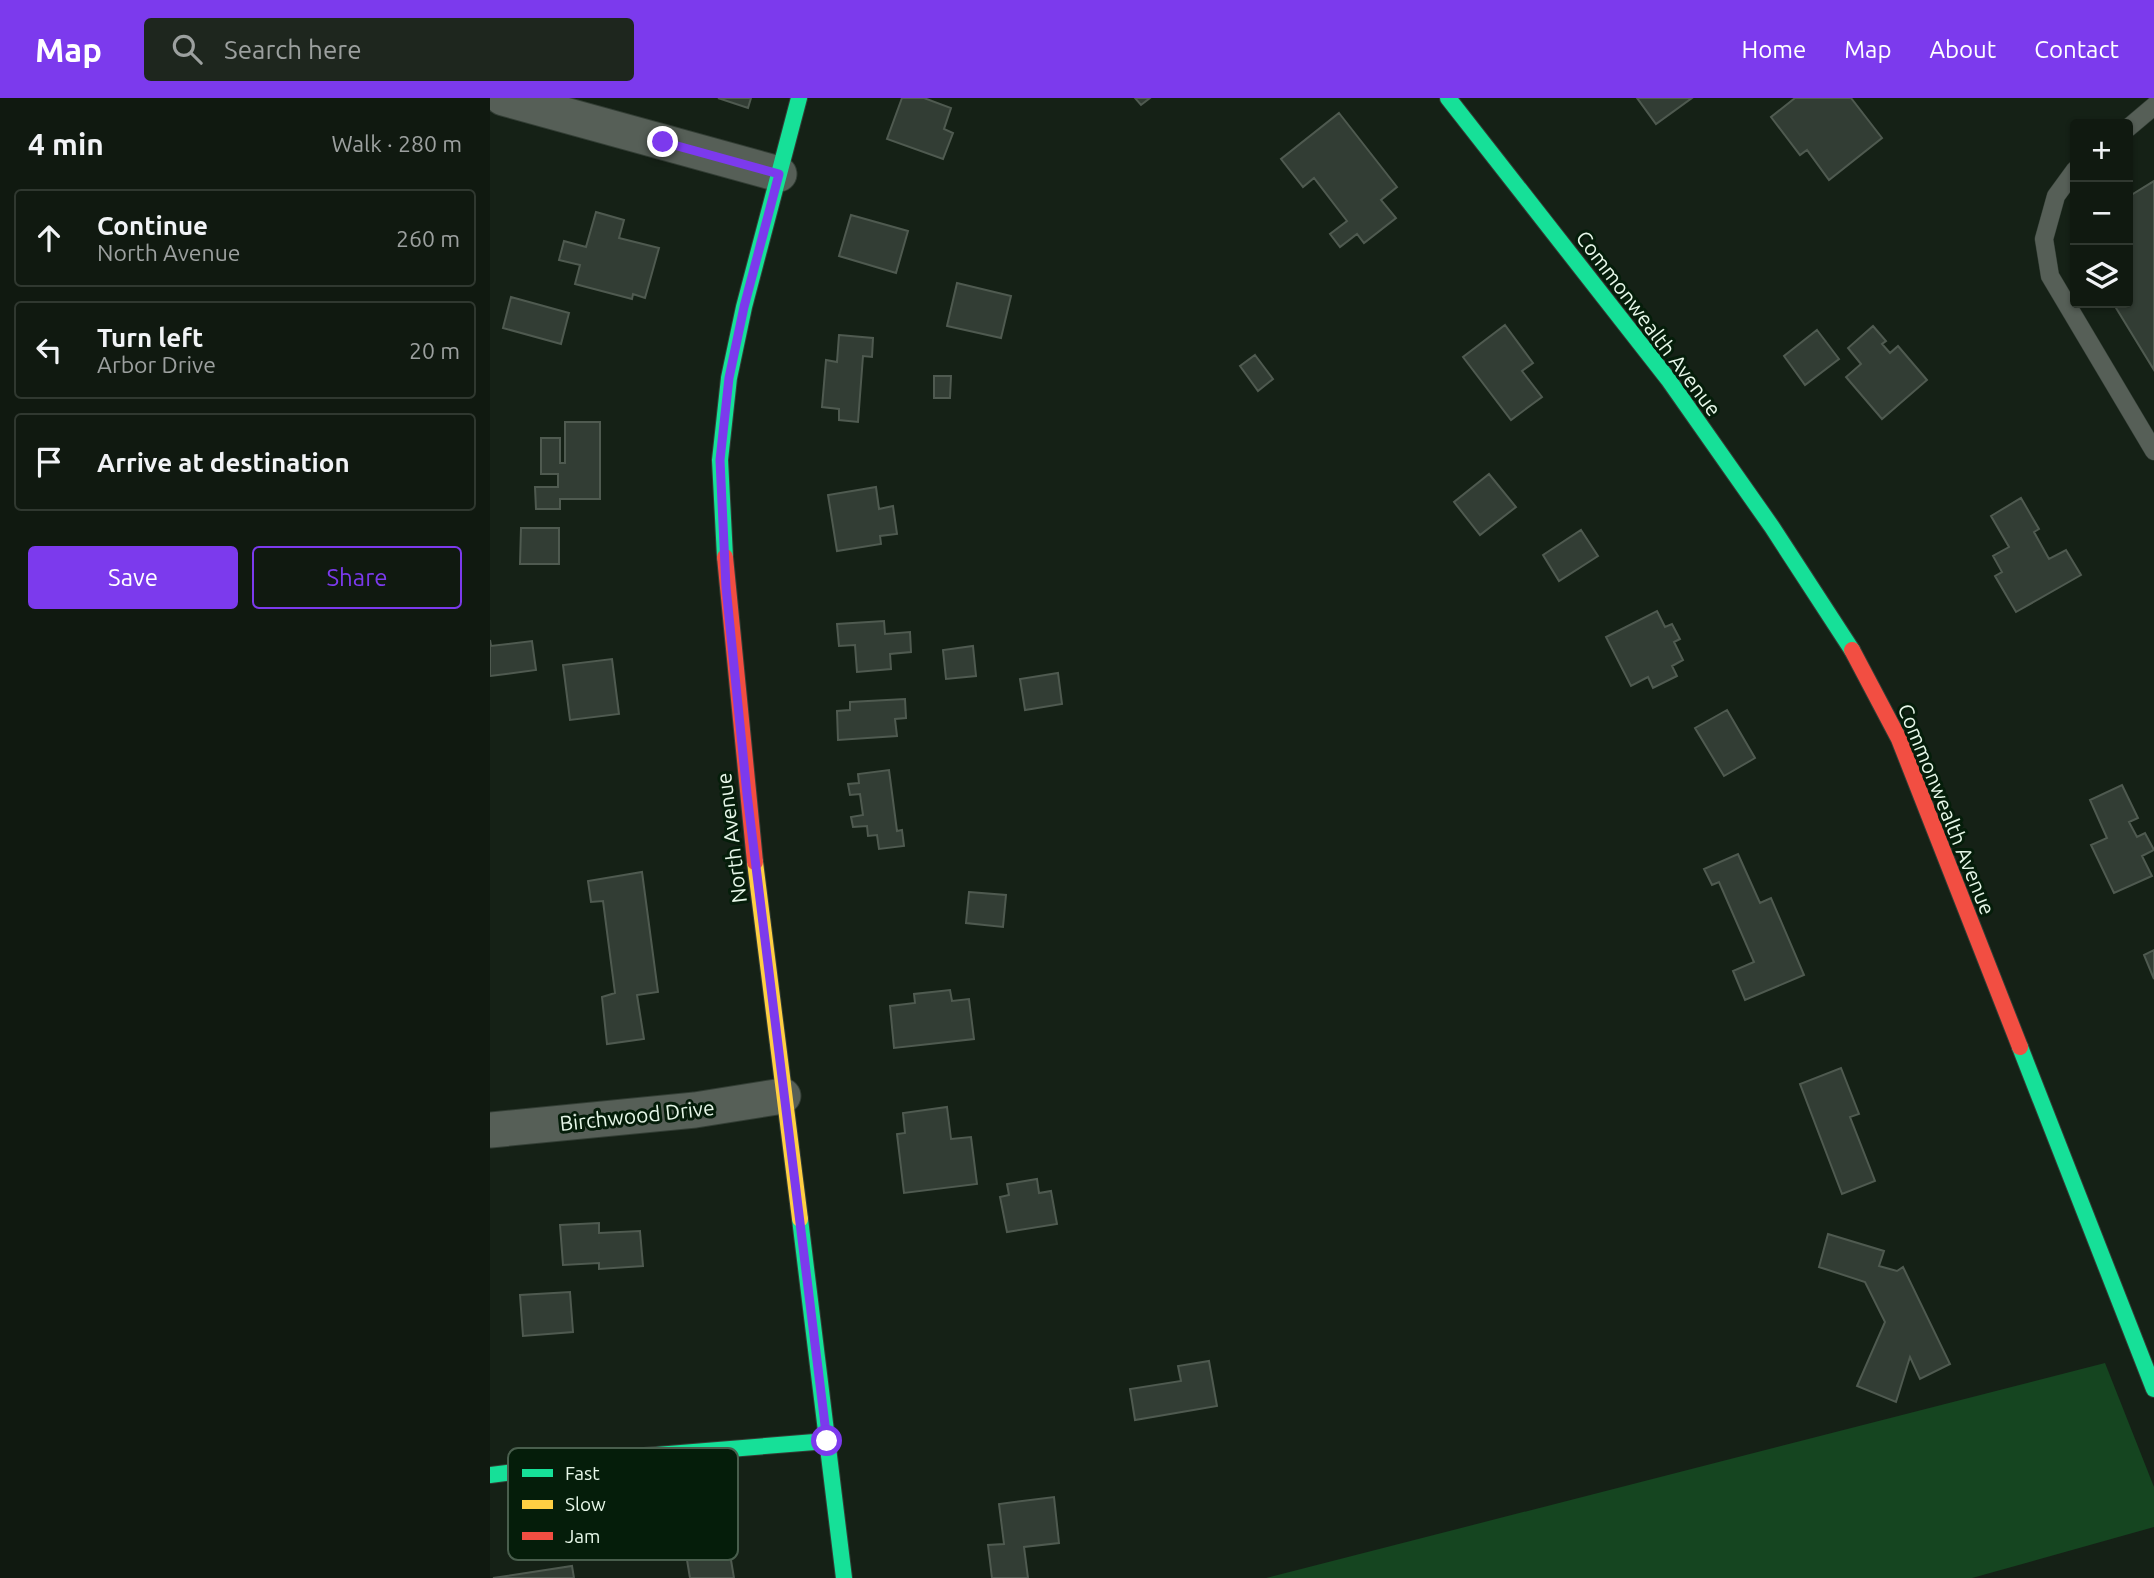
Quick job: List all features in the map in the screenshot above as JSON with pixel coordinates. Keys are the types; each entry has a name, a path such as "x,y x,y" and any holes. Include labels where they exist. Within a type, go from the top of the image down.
{"street":[{"path":"503,98 779,174"},
{"name":"North Avenue","path":"799,98 744,307 729,378 720,460 726,587 745,781 844,1578"},
{"name":"Commonwealth Avenue","path":"1448,98 1668,379 1844,634 1899,739 2154,1389"},
{"name":"Birchwood Drive","path":"490,1130 695,1110 783,1096"},
{"path":"738,1448 827,1441"},
{"path":"490,1475 508,1473"}],"lane":[{"path":"2133,124 2154,106"},
{"path":"2070,177 2056,196 2044,239 2050,276 2154,451"}],"green space":[{"path":"2105,1363 2154,1487 2154,1527 1972,1578 1266,1578"}],"building":[{"path":"718,98 751,98 748,108"},
{"path":"902,98 924,98 951,108 944,129 953,133 943,159 887,139"},
{"path":"1135,98 1150,98 1141,105"},
{"path":"1637,98 1692,98 1656,124"},
{"path":"1795,98 1851,98 1882,138 1829,180 1807,150 1800,155 1771,117"},
{"path":"1339,113 1397,187 1381,200 1396,218 1364,243 1357,234 1340,247 1330,234 1347,221 1314,178 1303,187 1281,159"},
{"path":"2154,181 2154,370 2116,308 2133,308 2133,194"},
{"path":"596,212 624,220 619,238 659,248 645,298 633,294 632,299 575,284 580,265 559,260 564,241 586,247"},
{"path":"851,215 908,231 896,273 839,256"},
{"path":"957,283 1011,296 1001,338 947,326"},
{"path":"511,297 569,313 561,344 503,328"},
{"path":"1505,325 1533,363 1522,371 1542,397 1511,420 1463,357"},
{"path":"1873,326 1886,341 1882,344 1890,353 1898,346 1927,380 1882,419 1846,377 1861,364 1848,348"},
{"path":"1817,330 1839,359 1805,385 1784,356"},
{"path":"839,335 873,338 872,357 863,356 858,422 839,420 839,409 822,407 826,360 837,362"},
{"path":"1255,355 1273,379 1258,391 1240,366"},
{"path":"934,376 951,376 950,398 934,398"},
{"path":"565,422 600,422 600,499 560,499 560,509 536,509 535,487 558,487 558,474 541,474 541,438 560,438 560,463 565,463"},
{"path":"1489,474 1516,507 1480,535 1454,502"},
{"path":"876,487 879,509 893,506 897,534 880,536 881,544 837,551 828,495"},
{"path":"2021,498 2039,529 2034,532 2049,559 2066,550 2081,575 2016,612 1995,576 2002,572 1993,556 2009,547 1991,516"},
{"path":"521,528 559,528 559,564 520,564"},
{"path":"1581,530 1598,556 1559,581 1543,555"},
{"path":"1657,611 1665,627 1672,624 1680,639 1674,642 1683,660 1672,666 1677,676 1653,688 1648,677 1631,686 1606,637"},
{"path":"884,621 885,634 910,632 911,652 890,654 891,669 857,672 855,645 839,646 837,624"},
{"path":"490,640 491,646 532,641 536,670 490,676"},
{"path":"973,646 976,676 946,679 943,650"},
{"path":"612,659 619,714 570,720 563,665"},
{"path":"1058,673 1062,704 1025,710 1020,679"},
{"path":"905,699 906,718 895,719 897,736 838,740 837,711 850,710 850,702"},
{"path":"1727,710 1755,758 1724,776 1695,728"},
{"path":"889,770 897,831 902,830 904,846 879,849 877,835 868,836 867,826 853,827 851,817 863,815 860,794 850,795 848,784 859,783 858,774"},
{"path":"2122,785 2138,818 2129,822 2137,837 2145,833 2154,850 2142,856 2152,876 2114,893 2091,845 2107,838 2090,800"},
{"path":"1738,854 1760,903 1771,898 1804,975 1745,1000 1733,971 1754,962 1719,882 1712,885 1704,869"},
{"path":"642,872 658,992 637,995 644,1039 607,1044 602,997 615,993 603,901 591,902 588,881"},
{"path":"969,892 1006,895 1003,927 966,923"},
{"path":"2154,950 2154,979 2144,955"},
{"path":"950,990 952,1001 969,999 974,1039 894,1048 890,1006 915,1003 914,994"},
{"path":"1841,1068 1859,1114 1850,1117 1875,1181 1842,1194 1800,1084"},
{"path":"947,1107 951,1139 971,1137 977,1184 904,1193 897,1134 905,1133 903,1113"},
{"path":"1037,1179 1039,1193 1051,1191 1057,1224 1007,1232 1000,1197 1009,1195 1007,1184"},
{"path":"599,1223 599,1233 640,1231 643,1266 599,1269 599,1263 563,1265 560,1225"},
{"path":"1828,1234 1884,1251 1879,1266 1897,1271 1903,1267 1950,1364 1920,1379 1910,1357 1896,1402 1857,1386 1885,1322 1865,1282 1819,1267"},
{"path":"570,1292 573,1332 523,1336 520,1295"},
{"path":"1209,1361 1217,1406 1135,1420 1130,1389 1181,1381 1178,1366"},
{"path":"1054,1497 1059,1543 1024,1547 1028,1578 992,1578 988,1545 1004,1544 999,1504"},
{"path":"687,1560 731,1560 734,1578 690,1578"},
{"path":"572,1566 574,1578 493,1578"}],"traffic: fast":[{"path":"725,557 720,460 729,378 744,307 799,98"},
{"path":"1448,98 1668,379 1772,527 1852,650"},
{"path":"2020,1047 2154,1389"},
{"path":"800,1219 844,1578"},
{"path":"738,1448 827,1441"},
{"path":"490,1475 508,1473"}],"traffic: slow":[{"path":"755,862 800,1219"}],"traffic: jam":[{"path":"725,557 755,862"},
{"path":"1852,650 1899,739 2020,1047"}],"route":[{"path":"663,142 779,174 744,307 729,378 720,460 726,587 747,794 827,1441"}]}
